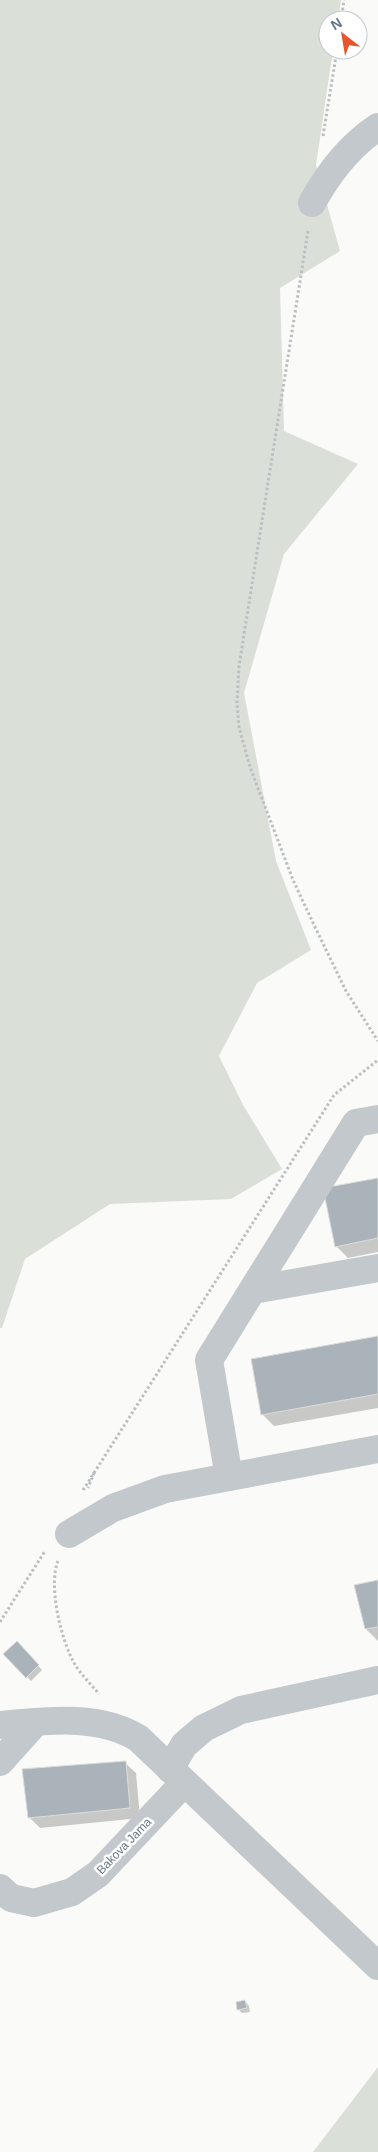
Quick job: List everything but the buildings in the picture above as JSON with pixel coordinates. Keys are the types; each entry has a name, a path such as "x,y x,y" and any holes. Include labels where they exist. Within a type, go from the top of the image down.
{"street":[{"path":"312,203 325,180 347,153 378,127"},
{"path":"229,1477 209,1360 356,1123 378,1119"},
{"path":"253,1290 378,1268"},
{"path":"58,1541 113,1508 165,1489 378,1449"},
{"name":"Bakova Jama","path":"0,1888 11,1898 34,1903 72,1892 98,1874 177,1776 184,1745 204,1728 241,1710 378,1680"},
{"path":"0,1762 36,1722"},
{"path":"0,1725 36,1722 98,1723 131,1734 378,1966"}],"path":[{"path":"322,138 335,60"},
{"path":"312,203 239,666 237,703 239,727 250,767 293,880 346,991 378,1041"},
{"path":"78,1498 334,1095 378,1060"},
{"path":"87,1491 94,1473"},
{"path":"0,1622 58,1541"},
{"path":"58,1541 54,1570 57,1618 74,1662 102,1698"}],"shaded area":[{"path":"0,0 341,0 340,10 318,10 318,60 332,60 316,165 340,251 280,288 284,431 358,464 284,554 244,693 276,861 311,950 257,983 219,1056 243,1105 282,1169 231,1199 110,1204 25,1259 2,1328 0,1328"},
{"path":"378,2067 378,2152 313,2152"}]}
